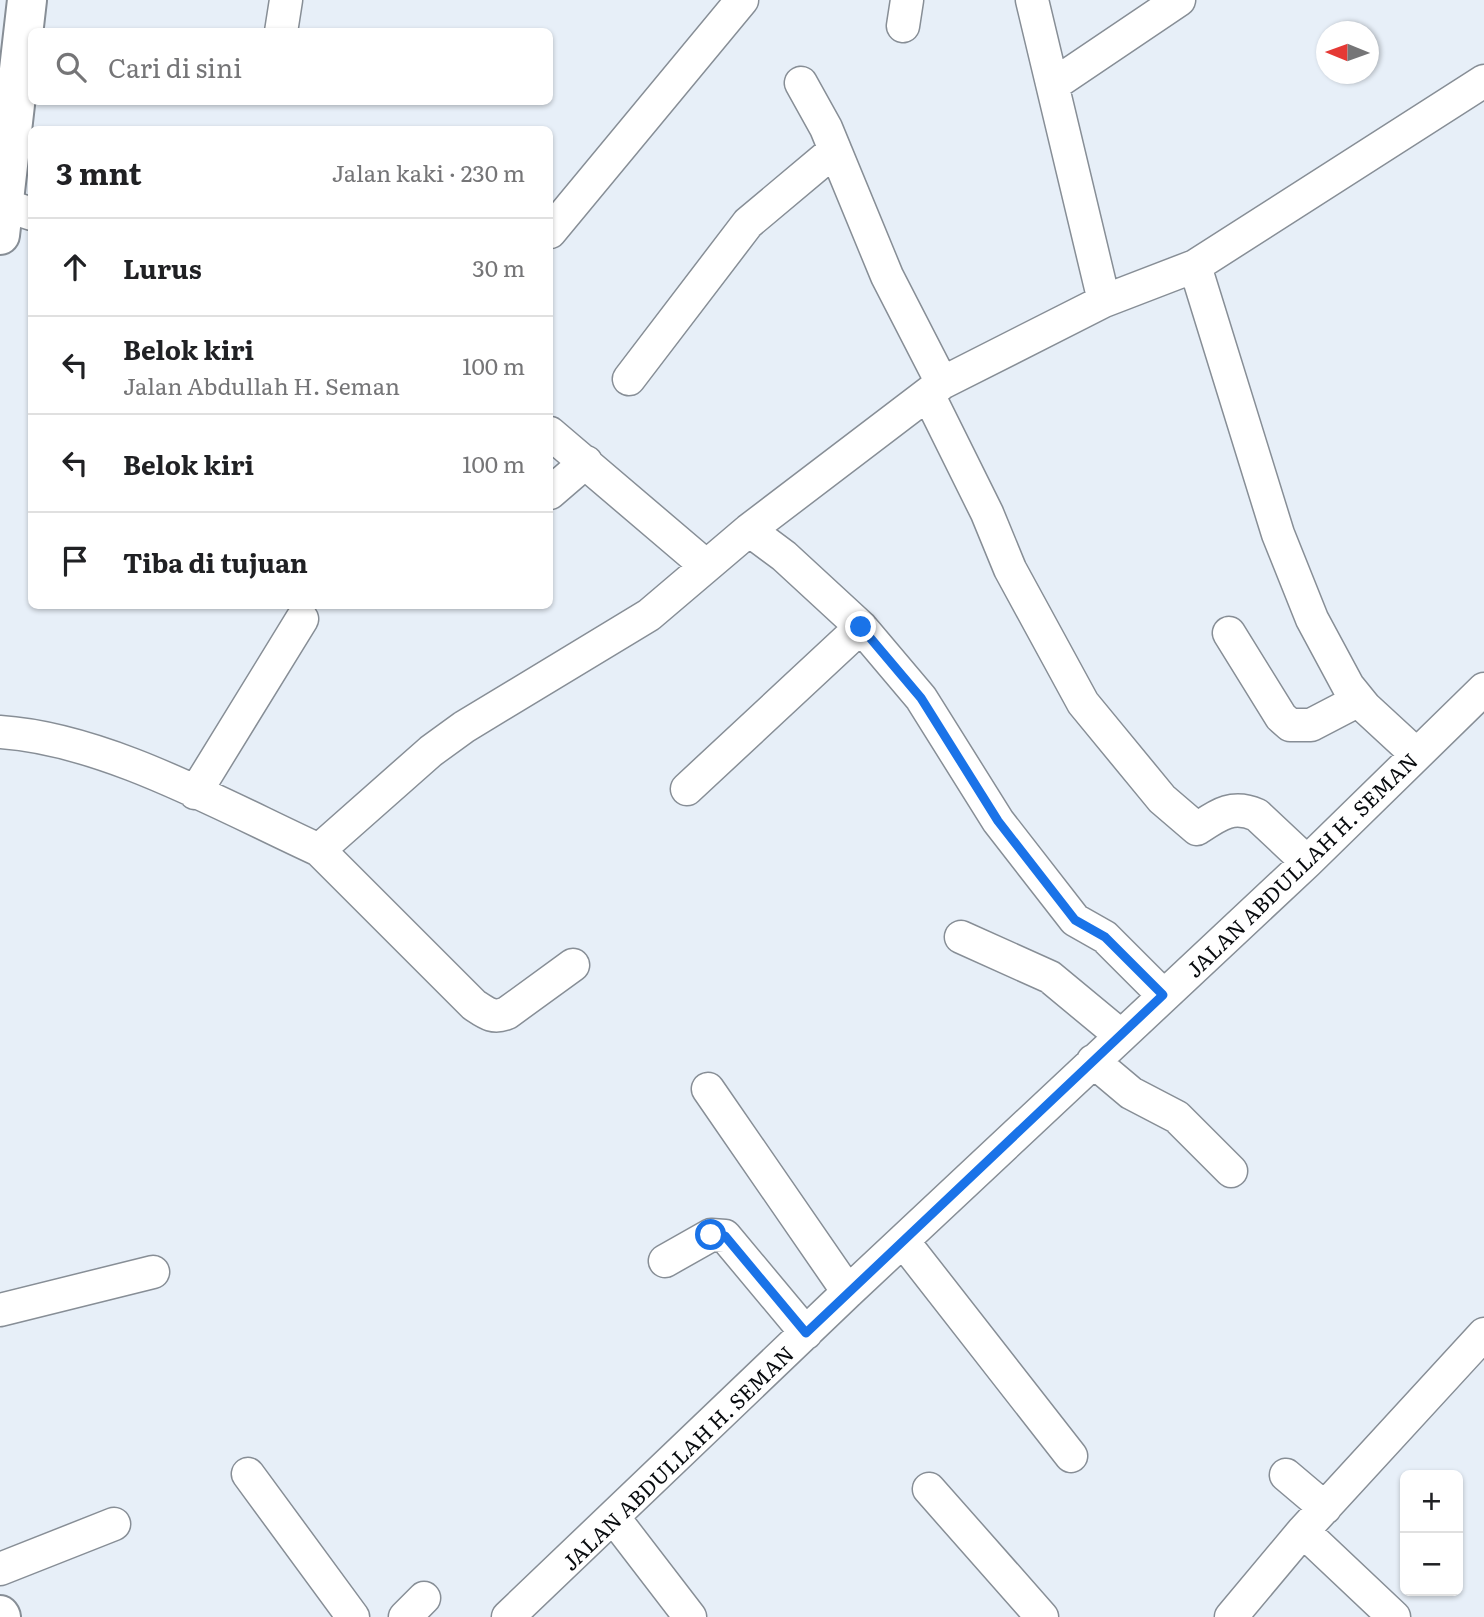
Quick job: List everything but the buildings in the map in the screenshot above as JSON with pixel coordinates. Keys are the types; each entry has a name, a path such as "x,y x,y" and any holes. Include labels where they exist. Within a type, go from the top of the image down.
{"street":[{"path":"12,218 27,0"},
{"path":"282,28 286,0"},
{"path":"553,228 734,13 742,0"},
{"path":"1032,0 1104,301"},
{"path":"1053,85 1179,0"},
{"path":"318,850 431,751 464,727 640,621 749,530 935,389 1104,301 1195,265 1484,81"},
{"path":"801,83 835,150 1010,569 1083,703 1162,799 1197,829 1224,811 1248,811 1257,815 1307,862"},
{"path":"629,379 748,223 835,150"},
{"path":"1195,265 1279,534 1311,619 1359,700 1416,754"},
{"path":"553,435 705,565"},
{"path":"553,491 586,462"},
{"path":"749,530 784,556 861,627 921,698 998,821 1075,920 1105,937 1163,995"},
{"path":"195,793 302,619"},
{"path":"687,789 861,627"},
{"path":"1229,633 1281,717 1290,725 1311,725 1359,700"},
{"name":"JALAN ABDULLAH H. SEMAN","path":"508,1617 848,1292 1307,862 1484,688"},
{"path":"0,732 43,737 104,755 195,793 318,850 474,1005 488,1014 493,1016 507,1013 573,965"},
{"path":"961,937 1050,977 1120,1035"},
{"path":"1093,1061 1131,1093 1177,1117 1231,1171"},
{"path":"708,1089 848,1292"},
{"path":"665,1261 711,1235 725,1236 806,1333"},
{"path":"903,1241 1071,1455"},
{"path":"0,1310 153,1272"},
{"path":"1231,1617 1303,1531 1484,1334"},
{"path":"247,1474 354,1617"},
{"path":"1286,1475 1325,1508"},
{"path":"929,1489 1042,1617"},
{"path":"614,1518 690,1617"},
{"path":"0,1569 114,1524"},
{"path":"1303,1531 1394,1617"}],"route":[{"path":"711,1235 715,1233 725,1236 806,1333 1163,995 1105,937 1075,920 998,821 921,698 861,627"}]}
